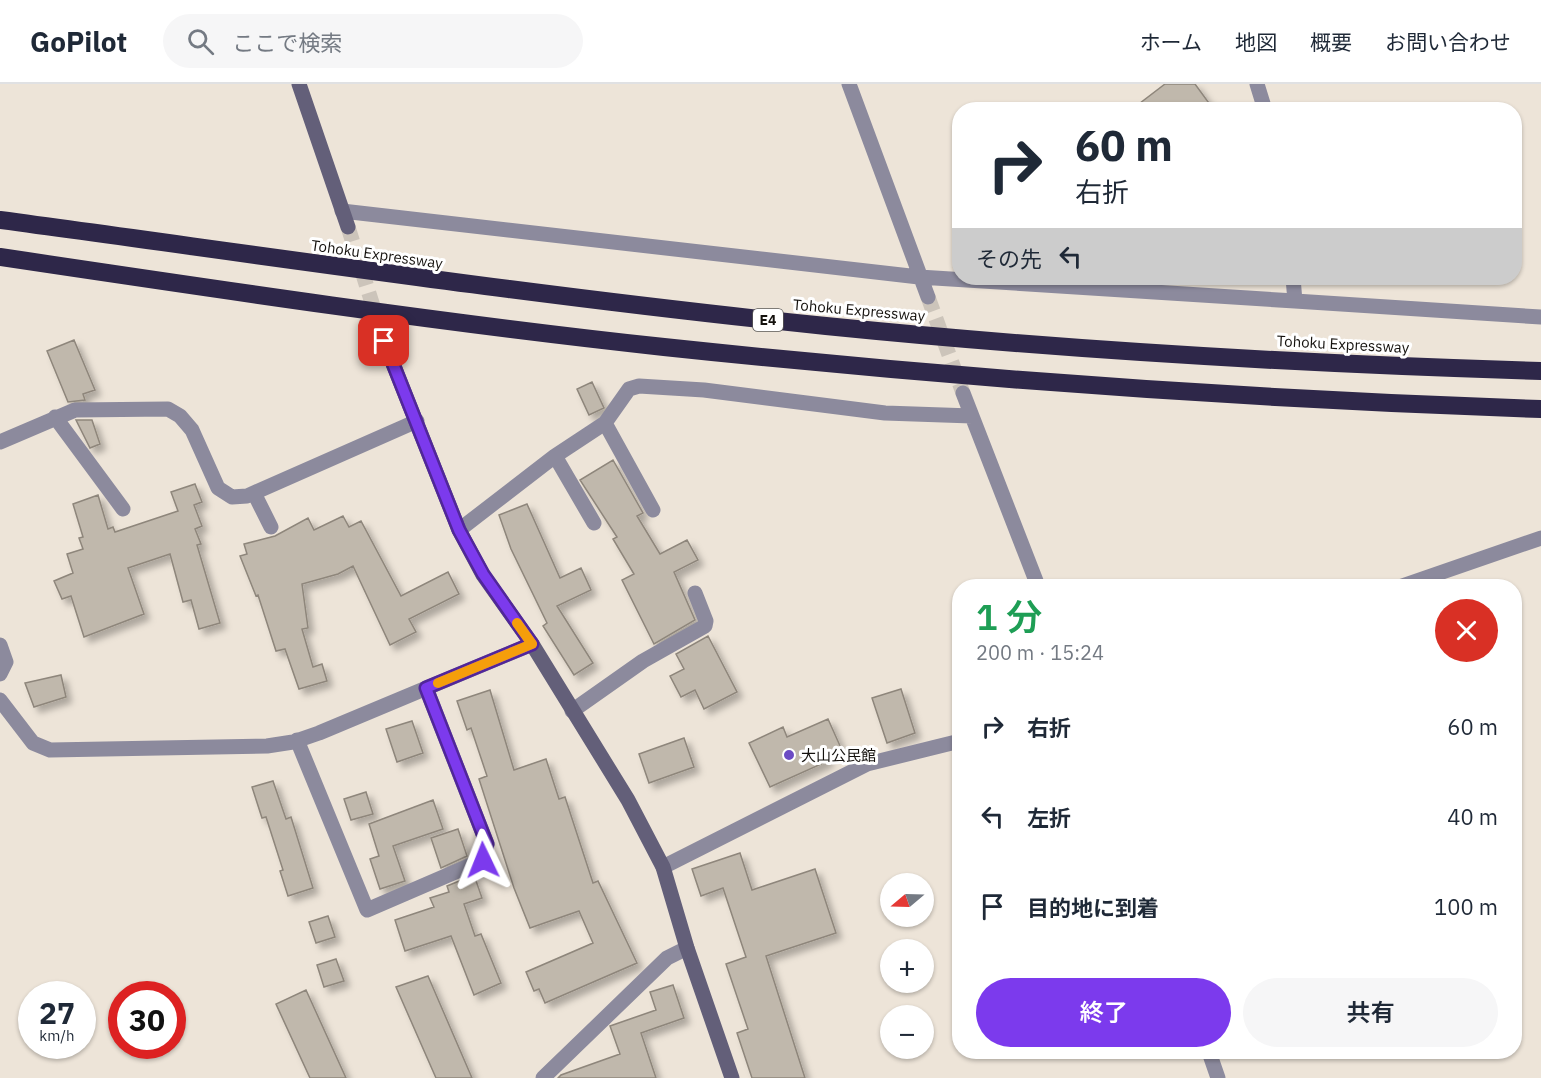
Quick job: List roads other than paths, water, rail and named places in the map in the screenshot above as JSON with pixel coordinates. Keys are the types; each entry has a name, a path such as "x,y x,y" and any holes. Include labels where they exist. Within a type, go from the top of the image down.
{"highway":[{"name":"Tohoku Expressway","path":"0,219 408,277 829,326 1135,352 1541,371"},
{"path":"0,257 406,314 663,347 1036,381 1541,409"}],"street":[{"path":"298,84 348,227"},
{"path":"849,84 928,297"},
{"path":"1257,84 1263,102"},
{"path":"342,211 952,279"},
{"path":"1044,285 1541,317"},
{"path":"1294,285 1295,301"},
{"path":"384,341 417,420 431,465 459,530 483,574 532,644 628,800 663,867 687,948 732,1078"},
{"path":"459,530 555,456 605,423 629,389 639,386 704,390 885,413 972,416"},
{"path":"963,393 1035,579"},
{"path":"0,442 75,410 168,409 180,416 192,430 218,488 224,494 232,497 254,492 417,420"},
{"path":"55,417 123,509"},
{"path":"605,423 653,510"},
{"path":"555,456 594,523"},
{"path":"254,492 271,528"},
{"path":"1422,579 1541,538"},
{"path":"572,711 643,661 705,626 706,621 695,593"},
{"path":"0,700 33,743 50,750 267,746 297,740 532,644"},
{"path":"0,645 6,662 0,674"},
{"path":"297,740 367,910 483,860 487,844 426,688"},
{"path":"663,867 867,765 952,743"},
{"path":"543,1078 667,958 687,948"},
{"path":"1211,1059 1218,1078"}],"tunnel":[{"path":"348,227 384,341"},
{"path":"928,297 963,393"}],"place":[{"name":"大山公民館","path":"789,755"}]}
